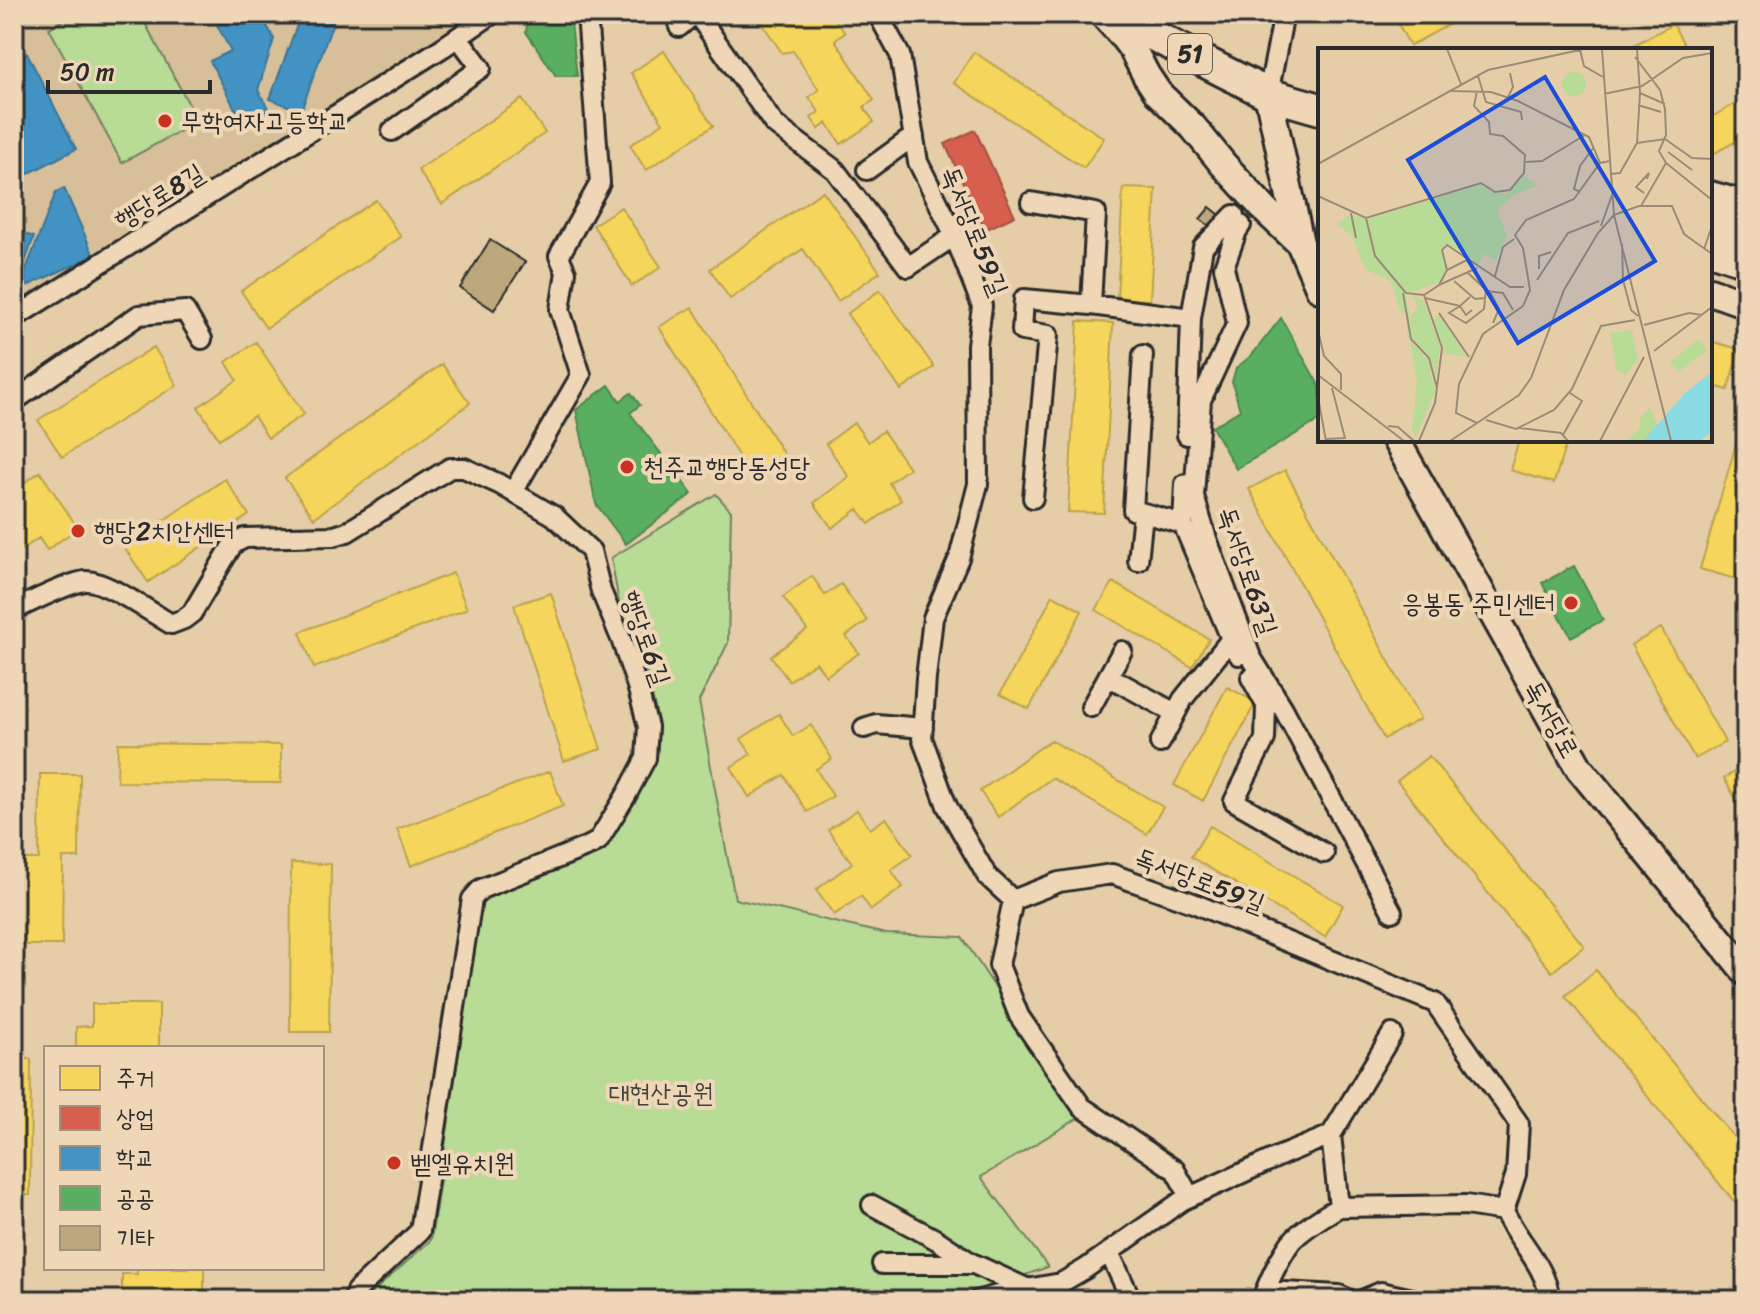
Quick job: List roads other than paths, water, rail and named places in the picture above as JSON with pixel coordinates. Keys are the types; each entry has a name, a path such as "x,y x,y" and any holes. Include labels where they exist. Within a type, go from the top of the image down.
{"main road":[{"path":"1103,14 1133,50 1158,93 1193,127 1267,212 1310,242"},
{"name":"51","path":"1111,14 1268,94 1318,108"},
{"path":"1268,94 1318,279"},
{"path":"1712,196 1746,205"},
{"path":"1712,220 1746,229"},
{"path":"1712,250 1746,261"},
{"path":"1712,292 1746,304"},
{"name":"독서당로","path":"1397,442 1579,768 1746,972"}],"street":[{"name":"행당로8길","path":"14,318 492,14"},
{"path":"513,492 581,375 560,310 566,272 559,256 600,183 587,14"},
{"path":"679,27 696,14 774,124 835,170 901,270 954,236"},
{"name":"독서당로59길","path":"878,14 900,55 918,162 954,236 982,306 977,345 978,484 959,558 933,618 926,678 922,738 947,806 987,876 1013,900 1059,882 1112,874 1193,903 1435,1003 1519,1124 1516,1174 1504,1211"},
{"path":"1268,94 1284,14"},
{"path":"392,131 481,68 458,37"},
{"path":"867,170 914,136"},
{"path":"1031,202 1096,213 1091,305"},
{"name":"독서당로63길","path":"1191,318 1203,247 1238,220 1224,267 1237,323 1201,400 1194,496 1251,657 1283,708 1392,912"},
{"path":"1033,498 1048,335 1022,331 1024,299 1191,318 1183,524 1231,639 1266,705 1265,739 1234,801 1324,853"},
{"path":"14,401 139,315 185,311 202,339"},
{"path":"1143,355 1133,510 1183,524"},
{"name":"행당로6길","path":"14,610 84,581 96,582 171,624 192,613 233,544 245,538 334,536 347,532 450,468 464,468 554,516 591,551 601,591 625,651 648,727 646,758 598,841 481,889 472,899 420,1231 356,1291 354,1300"},
{"path":"1138,561 1143,513"},
{"path":"1160,743 1183,699 1231,639"},
{"path":"1091,707 1122,651"},
{"path":"1108,676 1175,713"},
{"path":"864,728 876,724 923,728"},
{"path":"1013,900 999,965 1019,1016 1082,1107 1175,1170 1190,1197"},
{"path":"979,1300 1028,1289 1060,1292 1109,1252 1190,1197 1331,1135 1392,1034"},
{"path":"1331,1135 1339,1207"},
{"path":"872,1205 974,1264 1028,1289"},
{"path":"1351,1300 1339,1295 1263,1295 1292,1240 1339,1207 1466,1205 1504,1211 1512,1229 1539,1264 1550,1300"},
{"path":"1109,1252 1129,1295 1128,1300"},
{"path":"882,1264 974,1264"},
{"path":"1362,1300 1381,1292 1417,1300"}],"place":[{"name":"무학여자고등학교","path":"165,121"},
{"name":"천주교행당동성당","path":"627,467"},
{"name":"행당2치안센터","path":"78,531"},
{"name":"응봉동 주민센터","path":"1571,603"},
{"name":"벧엘유치원","path":"394,1163"}],"park label":[{"name":"대현산공원","path":"661,1093"}]}
